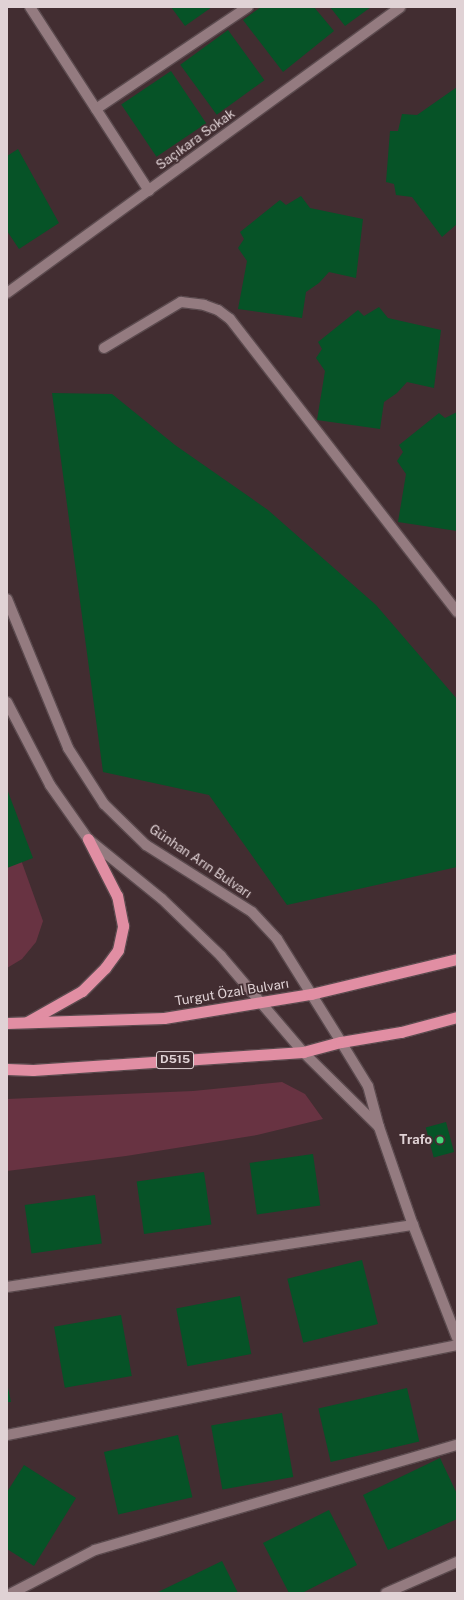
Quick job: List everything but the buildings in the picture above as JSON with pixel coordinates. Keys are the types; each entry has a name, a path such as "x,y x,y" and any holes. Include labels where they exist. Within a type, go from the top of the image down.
{"highway":[{"path":"24,1023 82,991 105,968 118,950 123,926 117,896 88,839"},
{"name":"Turgut Özal Bulvarı","path":"7,1023 164,1018 311,994 457,958"},
{"name":"D515","path":"7,1069 33,1070 302,1052 341,1042 401,1032 457,1017"}],"street":[{"path":"30,7 149,191"},
{"path":"96,109 248,7"},
{"name":"Saçıkara Sokak","path":"7,293 400,7"},
{"path":"104,348 181,302 204,305 218,310 230,319 457,612"},
{"name":"Günhan Arın Bulvarı","path":"7,599 68,748 104,804 146,845 252,912 277,939 368,1086 379,1127 413,1225 457,1338"},
{"path":"7,702 50,785 88,839 162,899 221,956 302,1052 379,1127"},
{"path":"7,1287 413,1225"},
{"path":"7,1435 457,1345"},
{"path":"12,1593 95,1550 457,1445"},
{"path":"386,1593 457,1562"}],"shaded area":[{"path":"7,821 43,921 36,942 22,959 7,968"},
{"path":"282,1082 305,1094 323,1119 257,1135 126,1156 7,1171 7,1099 193,1091"}],"place":[{"name":"Trafo","path":"440,1140"}]}
